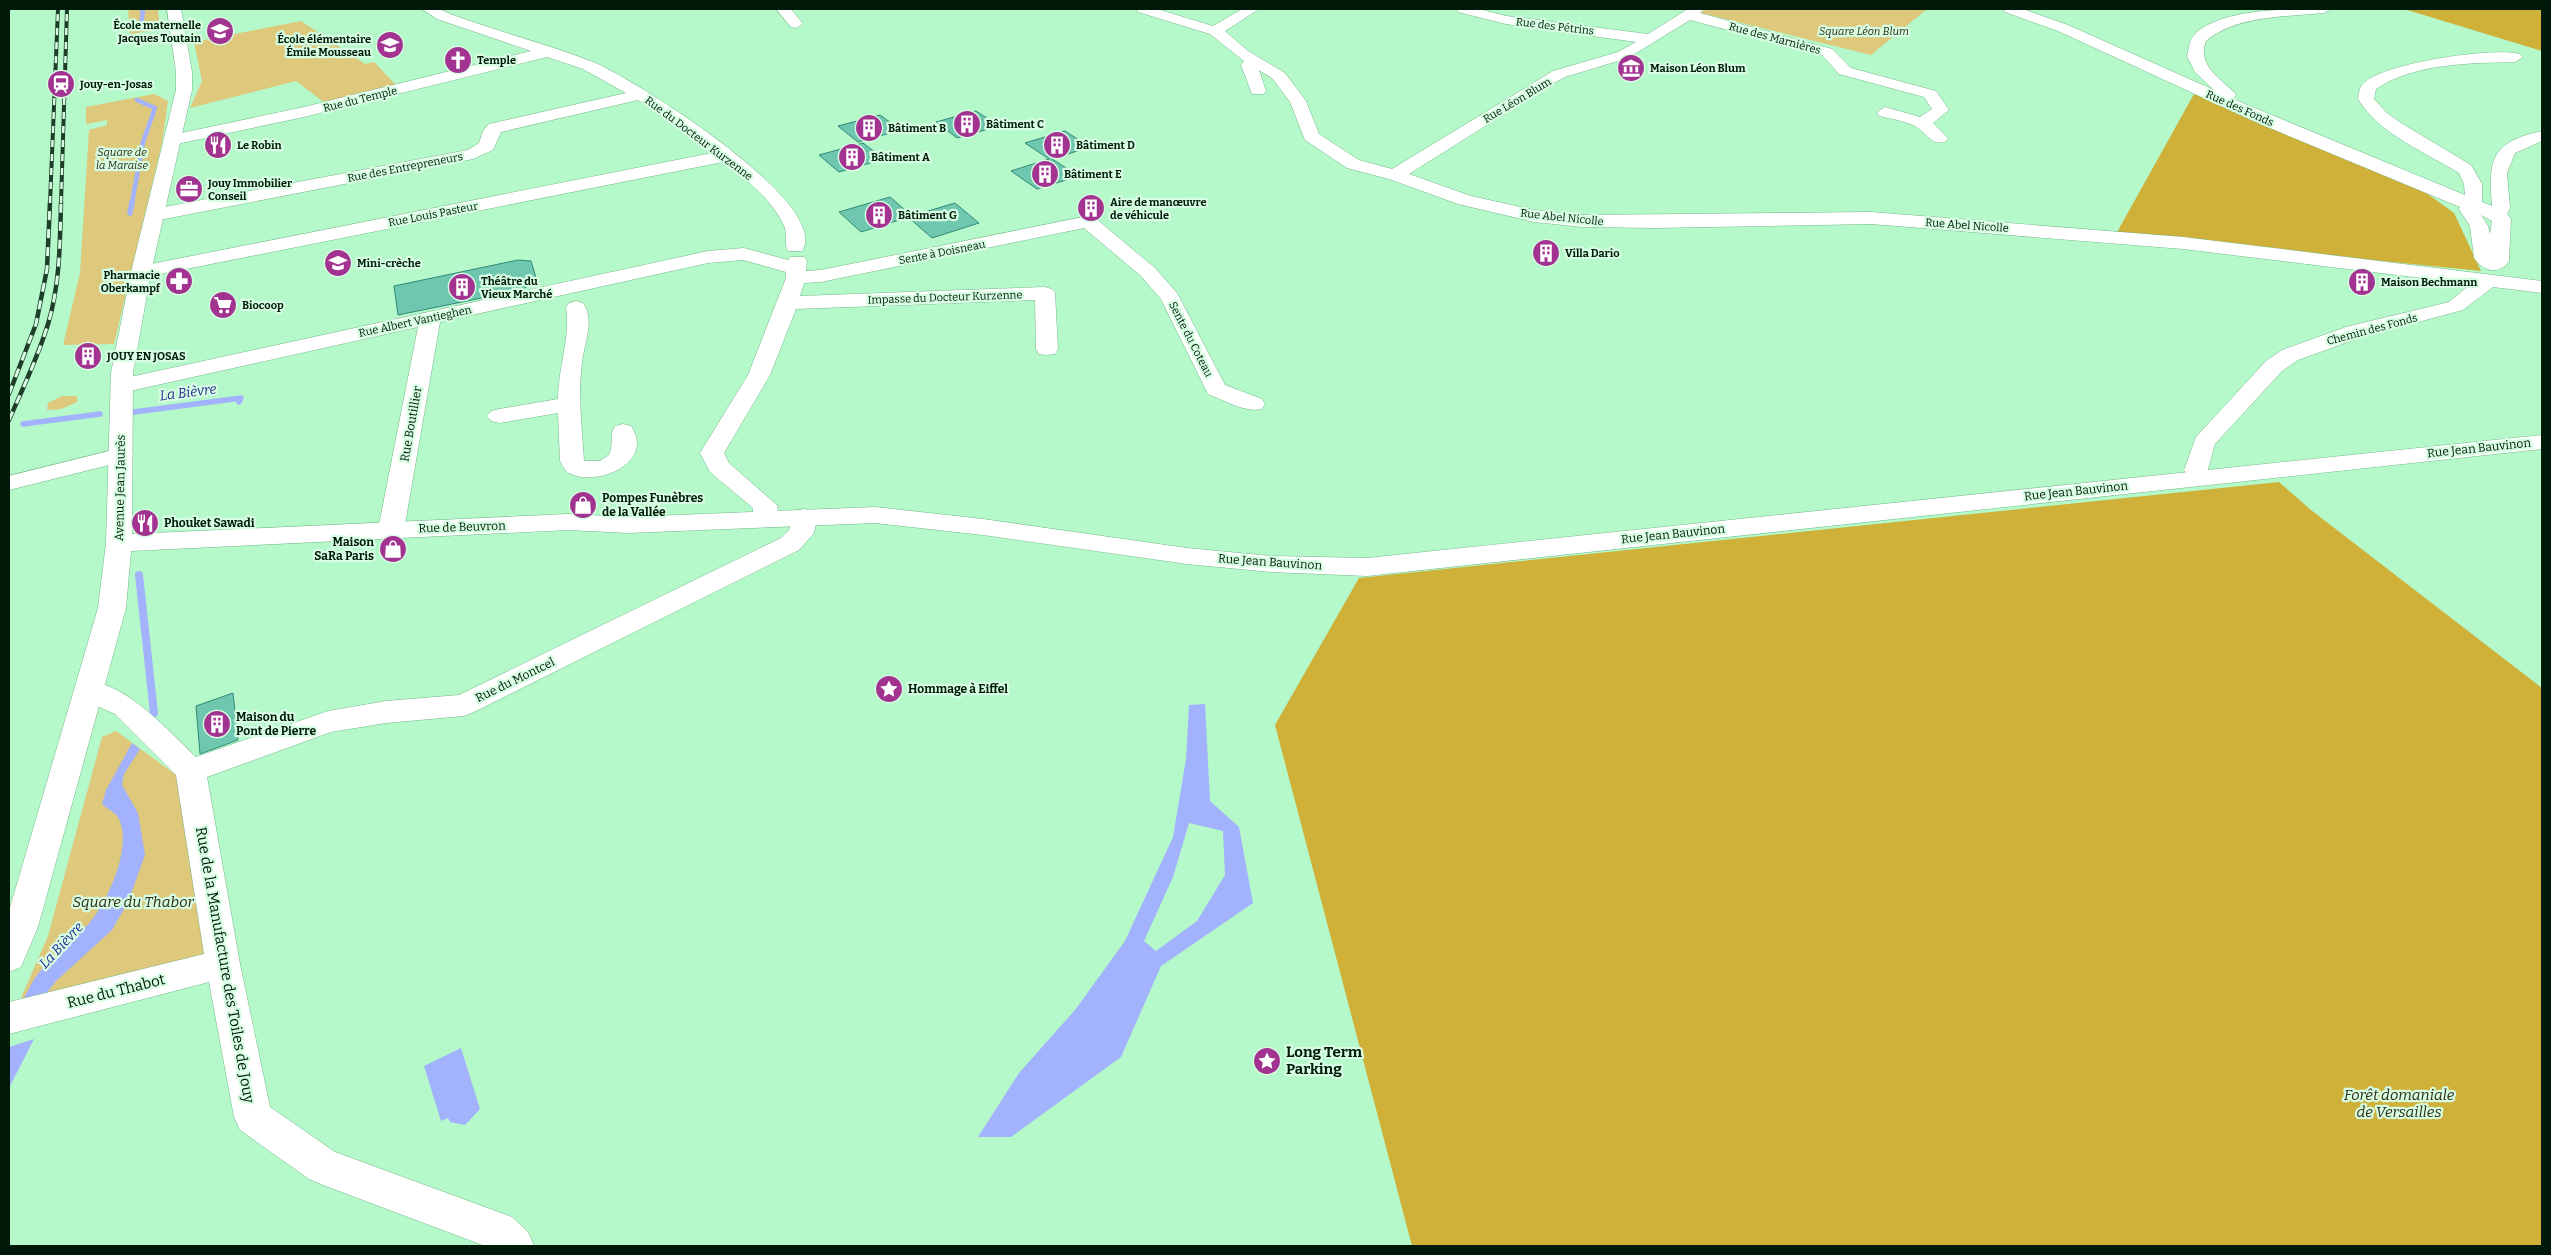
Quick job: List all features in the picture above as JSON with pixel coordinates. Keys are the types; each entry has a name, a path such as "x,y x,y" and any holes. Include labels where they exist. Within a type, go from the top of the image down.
{"street":[{"name":"Rue du Docteur Kurzenne","path":"429,9 442,16 589,66 660,106 736,163 778,201 796,233 796,261 788,303 759,376 712,453 719,467 765,505 766,518"},
{"path":"783,9 796,24"},
{"path":"1143,9 1215,31 1252,9"},
{"name":"Rue des Pétrins","path":"1463,9 1506,20 1648,39"},
{"name":"Rue des Fonds","path":"2010,9 2089,40 2224,102 2497,215"},
{"path":"2224,102 2228,100 2228,96 2201,69 2194,56 2200,38 2236,14 2324,9"},
{"name":"Avenue Jean Jaurès","path":"9,957 21,927 112,608 119,543 121,386 141,272 185,82 176,10"},
{"name":"Rue Léon Blum","path":"1395,175 1544,82 1559,74 1623,55 1693,12"},
{"name":"Rue des Marnières","path":"1693,12 1827,52 1844,71 1930,94 1941,110 1923,123"},
{"name":"Rue Abel Nicolle","path":"1215,31 1253,60 1279,76 1298,101 1311,136 1329,150 1353,164 1395,175 1465,200 1534,216 1583,221 1655,222 1871,218 2183,242 2490,273 2542,287"},
{"name":"Rue du Temple","path":"172,140 304,112 547,52"},
{"path":"2490,273 2484,258 2479,226 2468,209 2472,204 2474,180 2465,169 2388,123 2373,111 2366,98 2367,88 2372,82 2388,74 2406,69 2488,56 2515,58"},
{"path":"1253,60 1249,65 1258,91"},
{"name":"Rue des Entrepreneurs","path":"154,215 473,154 487,146 491,131 495,128 641,95"},
{"path":"1885,112 1923,123 1939,138"},
{"path":"2490,273 2499,261 2499,237 2502,219 2497,215 2501,208 2498,173 2508,150 2527,140 2542,136"},
{"name":"Rue Louis Pasteur","path":"141,272 725,156"},
{"name":"Sente à Doisneau","path":"796,261 830,274 1088,222"},
{"name":"Sente du Coteau","path":"1088,222 1148,272 1170,297 1216,389 1254,404"},
{"name":"Rue Albert Vantieghen","path":"121,386 430,318 573,298 708,257 772,254 796,261"},
{"name":"Chemin des Fonds","path":"2203,478 2196,470 2204,442 2274,366 2290,355 2354,332 2456,306 2490,273"},
{"name":"Impasse du Docteur Kurzenne","path":"788,303 1045,293 1045,342 1047,349"},
{"path":"573,298 580,320 570,371 569,404 572,460 575,466 595,469 616,461 624,452 623,431"},
{"name":"Rue Boutillier","path":"391,530 430,318"},
{"path":"499,416 569,404"},
{"name":"Rue Jean Bauvinon","path":"804,518 875,516 983,527 1187,556 1271,564 1367,568 2542,442"},
{"path":"9,483 121,455"},
{"name":"Rue de Beuvron","path":"119,543 568,522 629,525 766,518 804,518"},
{"name":"Rue du Montcel","path":"191,771 328,722 386,712 464,705 790,544 801,533 804,518"},
{"path":"89,691 125,706 191,771"},
{"name":"Rue de la Manufacture des Toiles de Jouy","path":"191,771 223,964 253,1116 323,1166 498,1231 514,1246"},
{"name":"Rue du Thabot","path":"9,1018 223,964"}],"green space":[{"path":"128,9 158,9 160,30 130,34"},
{"name":"Square Léon Blum","path":"1705,9 1927,9 1871,55 1701,13"},
{"path":"2404,9 2542,9 2542,51"},
{"path":"301,21 365,64 374,62 396,85 325,103 296,81 190,108 202,81 194,42"},
{"name":"Square de la Maraise","path":"154,94 168,101 162,143 114,344 63,345 80,273 89,130 107,125 107,120 86,124 86,107"},
{"path":"2194,94 2418,187 2454,213 2481,271 2116,234"},
{"path":"62,396 77,396 77,402 61,409 47,410 48,403"},
{"name":"Forêt domaniale de Versailles","path":"2279,482 2311,510 2542,688 2542,1246 1412,1246 1275,725 1359,578"},
{"name":"Square du Thabor","path":"116,731 179,777 223,964 21,998 48,936 102,737"}],"water":[{"path":"1205,704 1210,801 1239,827 1253,903 1161,966 1121,1057 1011,1137 978,1137 1019,1073 1075,1010 1125,941 1173,837 1186,759 1189,705","holes":["1189,823 1223,831 1225,875 1197,921 1156,951 1144,941 1173,877"]},
{"path":"132,743 140,749 124,774 122,785 138,813 145,855 128,902 112,930 56,981 45,995 24,998 39,972 94,917 113,882 121,853 122,827 117,816 102,804 106,790"},
{"path":"34,1039 9,1088 9,1047"},
{"path":"461,1048 480,1109 465,1125 450,1122 448,1118 441,1121 424,1066"}],"building":[{"name":"Bâtiment C","path":"976,111 999,126 957,138 936,122"},
{"name":"Bâtiment B","path":"880,115 901,130 858,142 838,126"},
{"path":"1065,131 1090,147 1052,159 1079,176 1037,189 1011,171 1049,159 1025,143"},
{"name":"Bâtiment A","path":"863,143 884,159 839,172 819,155"},
{"name":"Bâtiment G","path":"890,197 912,216 861,232 839,212"},
{"path":"955,203 979,223 932,238 908,217"},
{"name":"Théâtre du Vieux Marché","path":"518,260 531,261 537,281 521,290 398,315 394,286"},
{"name":"Maison du Pont de Pierre","path":"233,693 238,740 200,754 196,706"}],"waterway":[{"name":"La Bièvre","path":"141,9 143,12 141,23 160,26"},
{"path":"132,203 143,142 155,108 137,100"},
{"path":"130,213 132,202"},
{"name":"La Bièvre","path":"134,412 241,398 239,402"},
{"name":"La Bièvre","path":"23,424 100,414"},
{"name":"La Bièvre","path":"139,575 154,713"}],"railway":[{"path":"50,203 58,9"},
{"path":"61,203 67,9"},
{"path":"9,394 36,324 47,269 50,202"},
{"path":"9,420 40,348 52,309 59,263 61,202"}],"place":[{"name":"École maternelle Jacques Toutain","path":"220,31"},
{"name":"École élémentaire Émile Mousseau","path":"390,45"},
{"name":"Temple","path":"458,60"},
{"name":"Maison Léon Blum","path":"1631,68"},
{"name":"Jouy-en-Josas","path":"61,84"},
{"name":"Bâtiment C","path":"967,124"},
{"name":"Bâtiment B","path":"869,128"},
{"name":"Le Robin","path":"218,145"},
{"name":"Bâtiment D","path":"1057,145"},
{"name":"Bâtiment A","path":"852,157"},
{"name":"Bâtiment E","path":"1045,174"},
{"name":"Jouy Immobilier Conseil","path":"189,189"},
{"name":"Aire de manœuvre de véhicule","path":"1091,208"},
{"name":"Bâtiment G","path":"879,215"},
{"name":"Villa Dario","path":"1546,253"},
{"name":"Mini-crèche","path":"338,263"},
{"name":"Pharmacie Oberkampf","path":"179,281"},
{"name":"Maison Bechmann","path":"2362,282"},
{"name":"Théâtre du Vieux Marché","path":"462,287"},
{"name":"Biocoop","path":"223,305"},
{"name":"JOUY EN JOSAS","path":"88,356"},
{"name":"Pompes Funèbres de la Vallée","path":"583,505"},
{"name":"Phouket Sawadi","path":"145,523"},
{"name":"Maison SaRa Paris","path":"393,549"},
{"name":"Hommage à Eiffel","path":"889,689"},
{"name":"Maison du Pont de Pierre","path":"217,724"},
{"name":"Long Term Parking","path":"1267,1061"}]}
